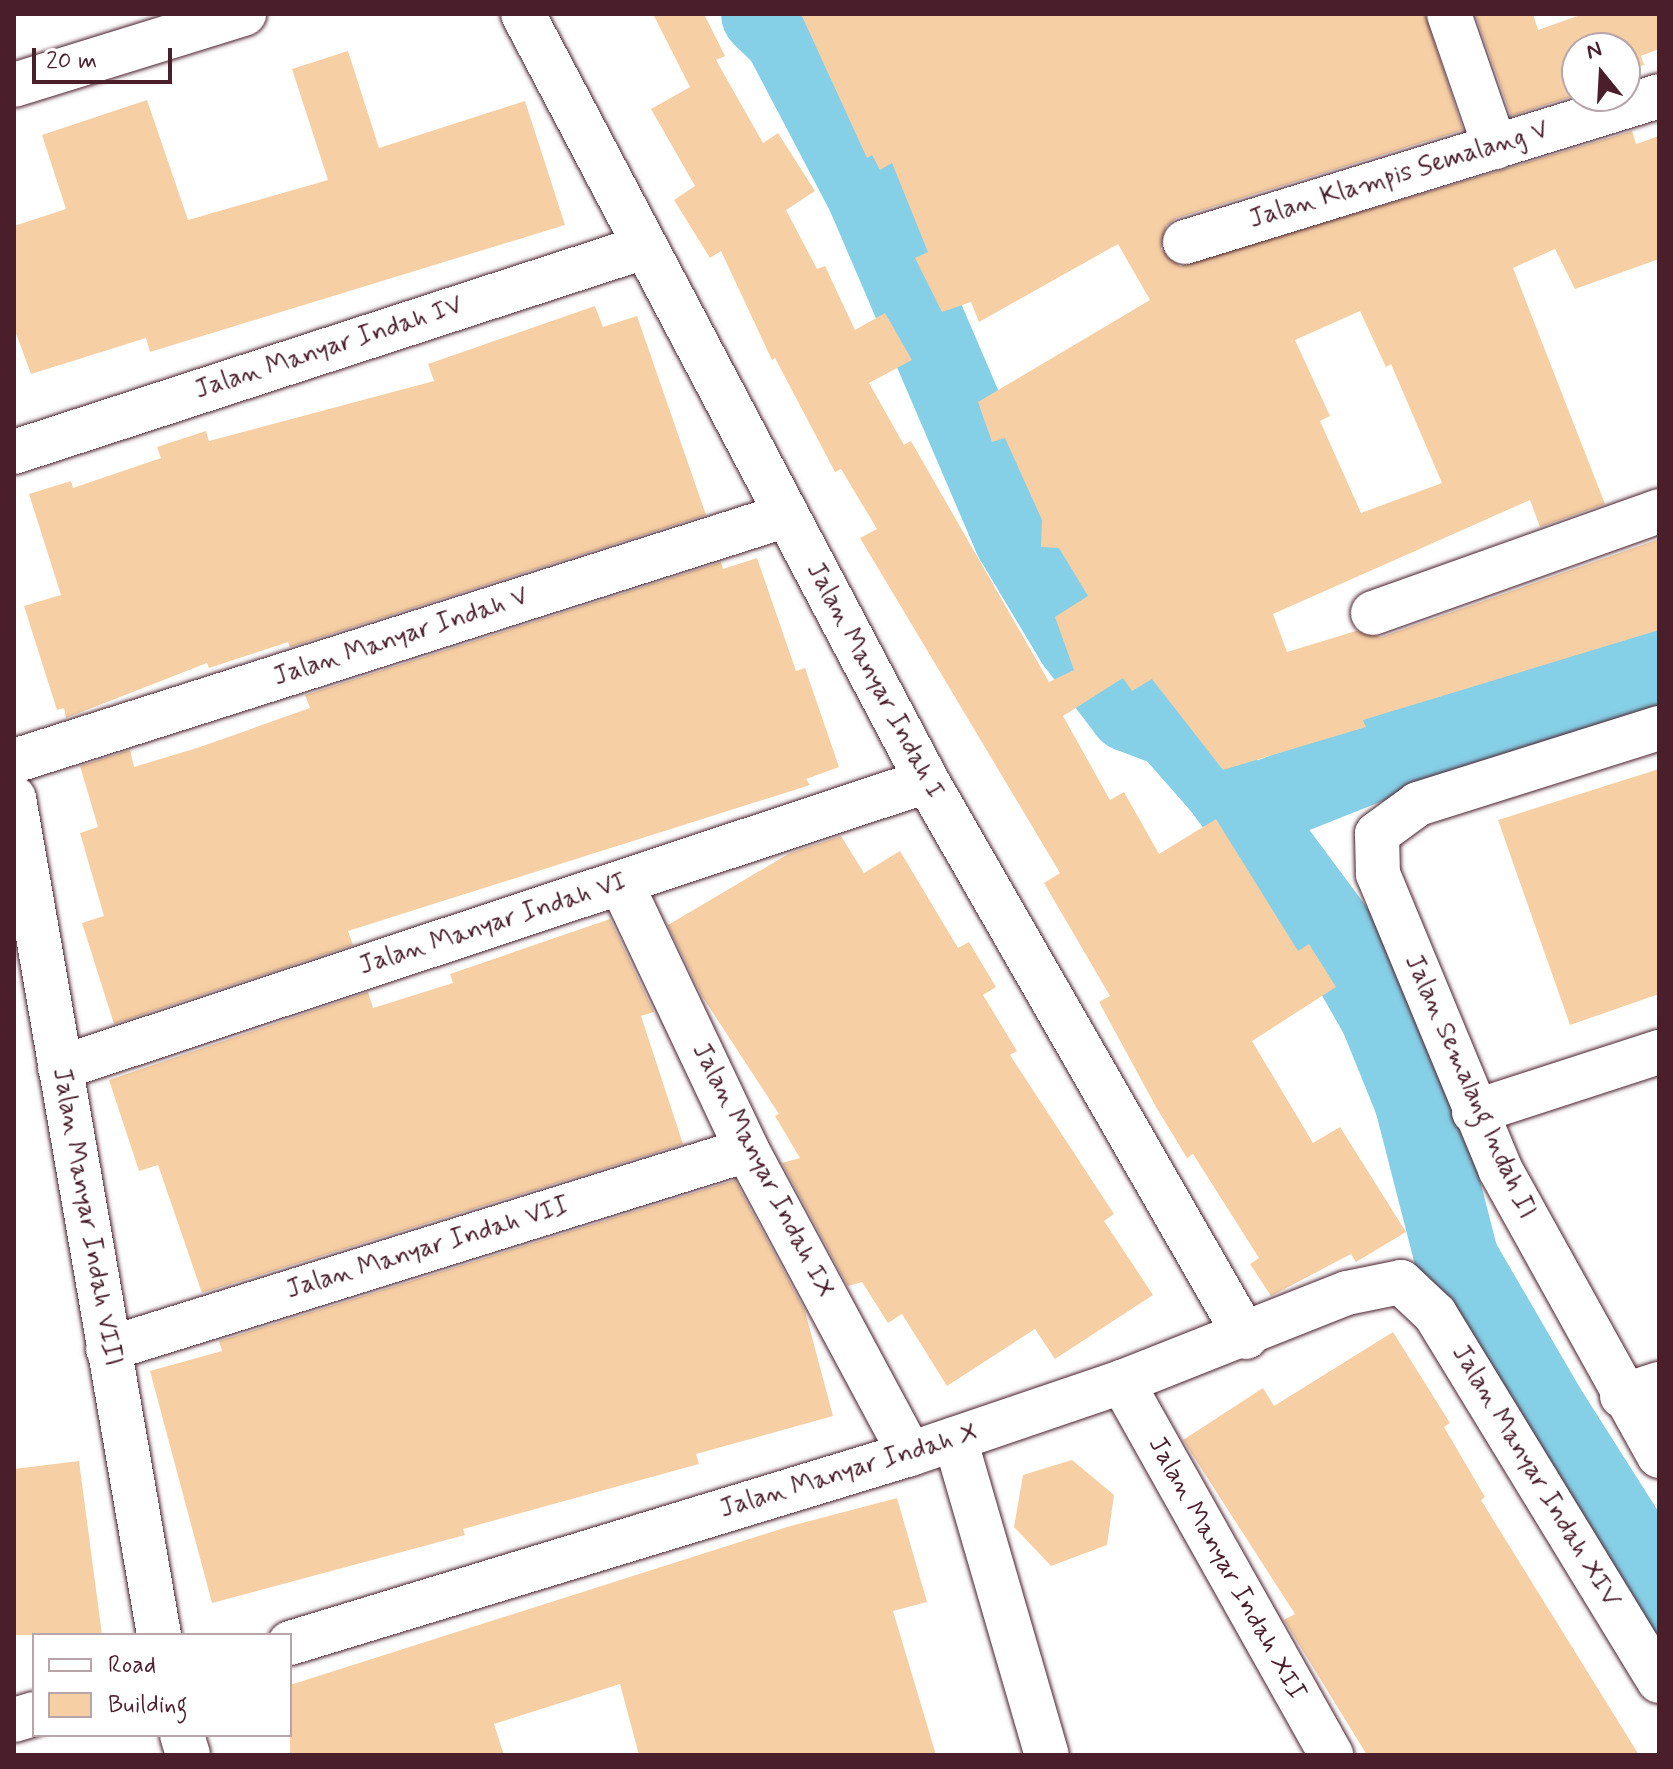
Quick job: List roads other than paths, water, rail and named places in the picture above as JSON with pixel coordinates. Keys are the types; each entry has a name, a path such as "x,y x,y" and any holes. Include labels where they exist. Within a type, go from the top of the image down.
{"street":[{"path":"14,85 244,14"},
{"name":"Jalan Manyar Indah I","path":"523,14 927,781 1246,1337"},
{"path":"1449,14 1495,147"},
{"name":"Jalan Klampis Semalang V","path":"1185,242 1659,96"},
{"name":"Jalan Manyar Indah IV","path":"14,452 644,247"},
{"path":"1373,613 1659,511"},
{"name":"Jalan Manyar Indah V","path":"14,761 787,515"},
{"name":"Jalan Semalang Indah II","path":"1659,728 1418,804 1377,834 1378,874 1474,1112 1500,1169 1640,1390 1659,1456"},
{"name":"Jalan Manyar Indah VI","path":"60,1068 927,781"},
{"name":"Jalan Manyar Indah VIII","path":"14,798 159,1633"},
{"name":"Jalan Manyar Indah IX","path":"621,883 747,1150 910,1454"},
{"path":"1474,1112 1659,1052"},
{"name":"Jalan Manyar Indah VII","path":"108,1349 747,1150"},
{"name":"Jalan Manyar Indah X","path":"292,1642 910,1454 1246,1337 1347,1293 1401,1282"},
{"name":"Jalan Manyar Indah XIV","path":"1401,1282 1435,1314 1659,1681"},
{"name":"Jalan Manyar Indah XII","path":"1122,1382 1331,1755"},
{"path":"955,1439 1047,1755"}],"waterway":[{"path":"763,14 785,35 868,193 1016,538 1077,640 1130,710 1172,726 1223,784 1338,939 1381,1014 1416,1100 1457,1260 1543,1408 1659,1591"},
{"path":"1244,811 1417,742 1659,664"}]}
